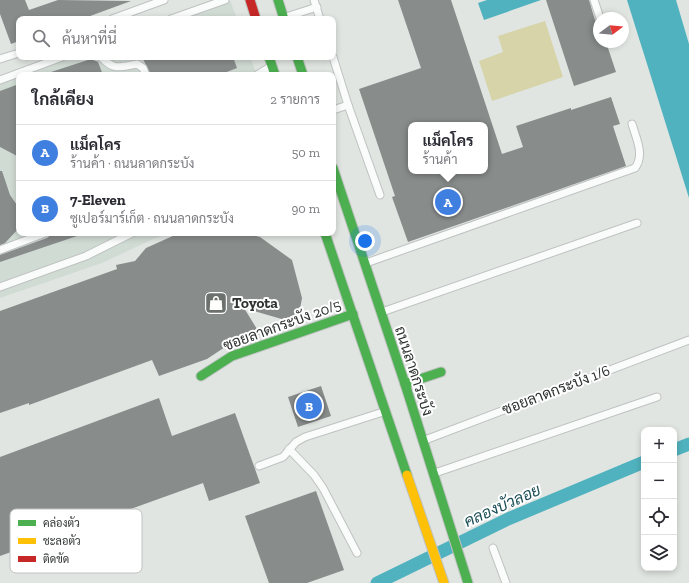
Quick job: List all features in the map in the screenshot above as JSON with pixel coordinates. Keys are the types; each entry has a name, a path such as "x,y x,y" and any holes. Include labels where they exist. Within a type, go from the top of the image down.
{"main road":[{"path":"250,0 255,16"},
{"path":"278,0 283,16"},
{"path":"298,60 302,72"},
{"path":"270,61 274,72"},
{"name":"ถนนลาดกระบัง","path":"336,177 405,384 468,583"},
{"path":"336,199 342,196"},
{"path":"326,236 444,583"},
{"name":"ซอยลาดกระบัง 20/5","path":"201,376 232,356 306,329 353,314"},
{"path":"405,384 441,372"}],"lane":[{"path":"120,16 164,0"},
{"path":"180,16 225,0"},
{"path":"594,0 598,12"},
{"path":"288,16 315,3 319,16"},
{"path":"0,59 16,54"},
{"path":"22,72 54,60"},
{"path":"103,60 109,66 116,68 137,64 143,68 145,72"},
{"path":"334,60 380,196"},
{"path":"260,72 270,61"},
{"path":"0,80 16,74"},
{"path":"336,109 348,105"},
{"path":"364,264 635,168 640,162 640,154 632,124"},
{"path":"380,312 637,223"},
{"path":"0,250 38,236"},
{"path":"0,287 86,256 126,236"},
{"name":"ซอยลาดกระบัง 1/6","path":"423,441 689,340"},
{"path":"433,474 656,397"},
{"path":"259,466 283,457 289,449 305,437 385,411"},
{"path":"289,449 314,475 323,488 357,553"},
{"path":"493,548 506,583"}],"shaded area":[{"path":"211,0 230,0 236,16 168,16"},
{"path":"545,21 563,77 492,101 479,61 503,52 498,36"},
{"path":"51,60 251,60 256,72 19,72"},
{"path":"16,73 16,236 162,236 102,263 0,298 0,79"}],"water":[{"path":"487,0 541,0 484,20 478,3"},
{"path":"627,0 676,0 689,44 689,198"}],"building":[{"path":"0,0 25,0 29,10 58,0 131,1 90,16 16,16 16,42 11,44 0,14"},
{"path":"398,0 451,0 502,154 523,147 516,126 611,97 620,124 613,126 626,166 408,242 392,197 395,196 359,89 421,68"},
{"path":"546,0 589,0 593,13 593,48 608,48 616,72 574,86"},
{"path":"88,60 93,60 98,62 102,72 51,72"},
{"path":"144,60 234,60 237,68 227,72 150,72"},
{"path":"16,85 16,155 0,147 0,91"},
{"path":"0,171 2,171 10,195 16,204 16,231 5,243 0,245"},
{"path":"49,236 77,236 0,262 0,255"},
{"path":"173,236 260,237 292,260 302,298 298,320 292,322 244,308 260,334 228,345 207,359 159,376 152,360 29,405 29,403 0,413 0,311 117,269 116,265 135,261 146,248"},
{"path":"321,386 331,416 298,427 288,397"},
{"path":"159,398 172,436 235,413 260,483 209,501 203,483 131,509 10,509 10,552 0,556 0,457"},
{"path":"316,491 344,570 307,583 269,583 245,516"}],"waterway":[{"name":"คลองบัวลอย","path":"677,449 689,444"},
{"name":"คลองบัวลอย","path":"377,583 508,519 642,463"}],"traffic: fast":[{"path":"278,0 283,16"},
{"path":"270,60 274,72"},
{"path":"298,60 302,72"},
{"path":"336,177 405,384 468,583"},
{"path":"326,236 407,475"},
{"path":"201,376 232,356 353,314"},
{"path":"405,384 441,372"}],"traffic: slow":[{"path":"407,475 444,583"}],"traffic: jam":[{"path":"250,0 255,16"}],"place":[{"name":"แม็คโคร","path":"448,202"},
{"name":"Toyota","path":"216,303"},
{"name":"7-Eleven","path":"309,406"}]}
